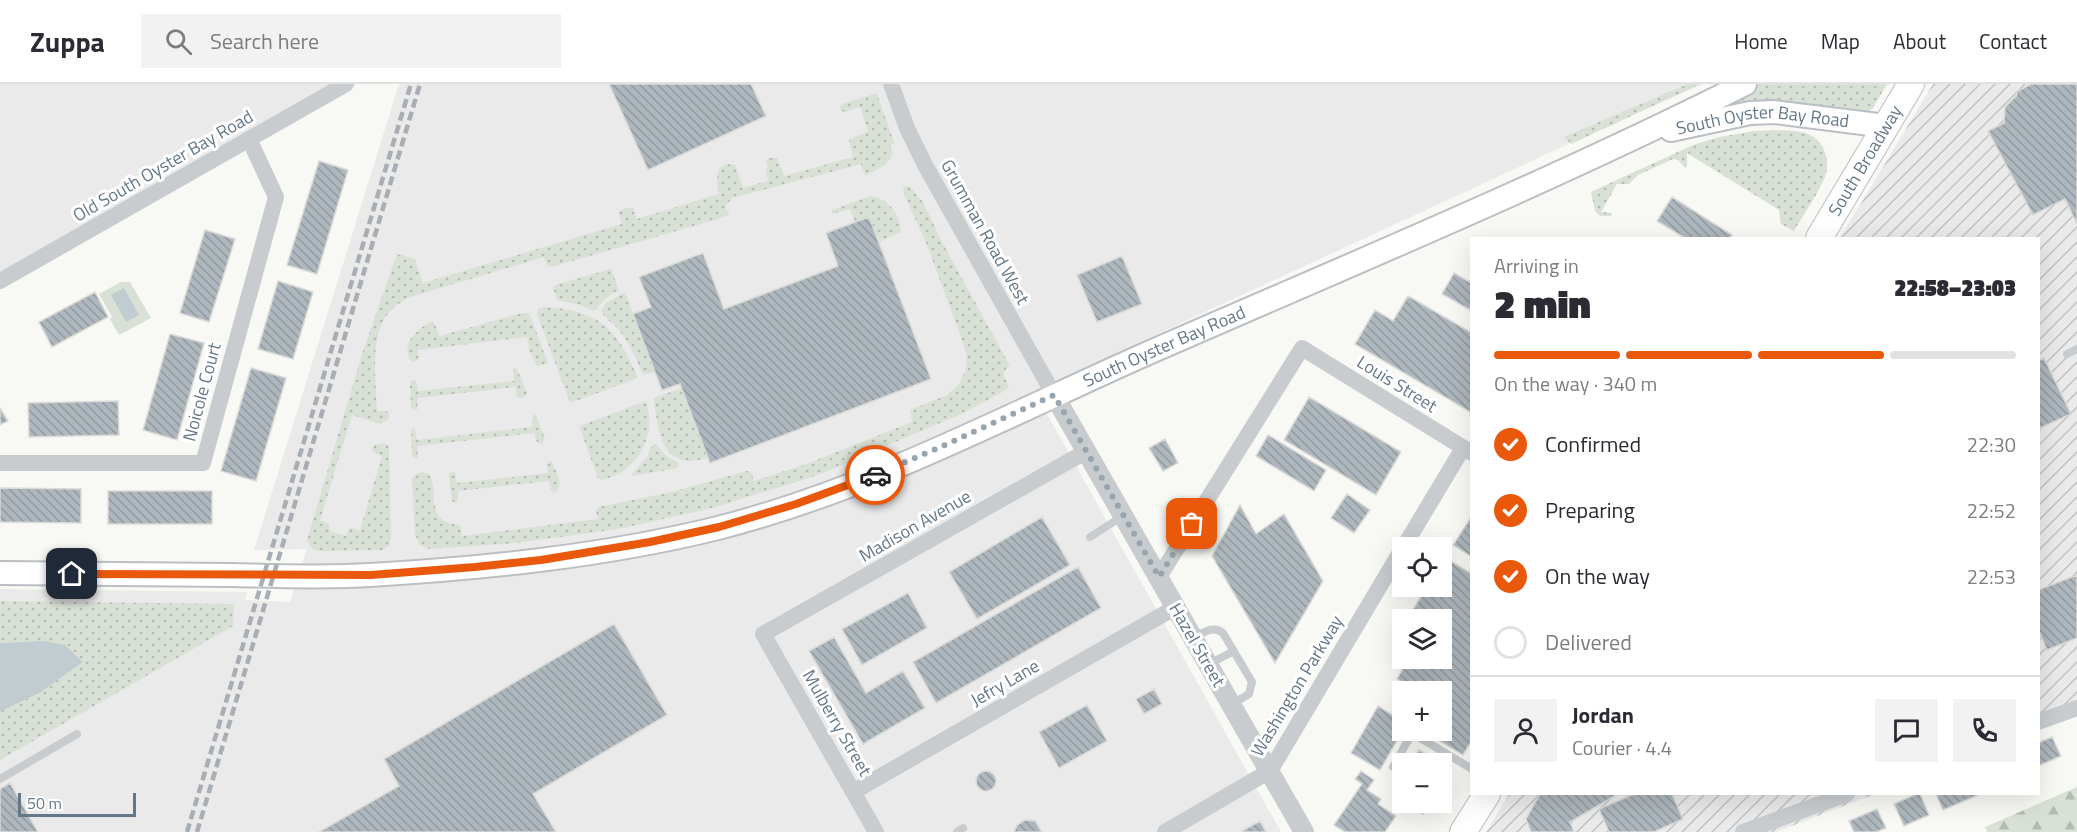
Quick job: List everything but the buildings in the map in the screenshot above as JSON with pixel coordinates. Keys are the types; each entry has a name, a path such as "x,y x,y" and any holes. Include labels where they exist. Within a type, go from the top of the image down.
{"main road":[{"name":"South Oyster Bay Road","path":"0,573 371,575 530,561 650,542 719,527 849,486 936,449 1641,137 1746,84"},
{"name":"South Broadway","path":"1820,237 1911,84"},
{"name":"South Oyster Bay Road","path":"1641,137 1750,113 1774,112 1886,126"},
{"path":"1463,832 1485,795"}],"street":[{"name":"Old South Oyster Bay Road","path":"0,281 346,84"},
{"name":"Grumman Road West","path":"891,84 907,128 925,165 1054,395"},
{"name":"Noicole Court","path":"0,463 203,463 276,197 249,139"},
{"name":"Louis Street","path":"1159,577 1302,348 1467,451"},
{"name":"Hazel Street","path":"1054,395 1304,832"},
{"name":"Madison Avenue","path":"763,634 1087,451"},
{"name":"Washington Parkway","path":"1410,537 1467,451"},
{"name":"Washington Parkway","path":"1165,832 1269,771 1392,566"},
{"name":"Jefry Lane","path":"854,792 1176,607"},
{"name":"Mulberry Street","path":"763,634 876,832"},
{"path":"2040,721 2077,708"},
{"path":"1743,832 1843,795"}],"lane":[{"path":"2067,354 2077,350"},
{"path":"1090,537 1124,516"},
{"path":"1194,638 1211,628 1220,630 1252,682 1249,694 1232,705"},
{"path":"1209,664 1234,651"},
{"path":"1401,753 1412,733 1445,753"},
{"path":"0,779 77,734"},
{"path":"1452,757 1470,768"}],"shaded area":[{"path":"0,84 357,84 0,287"},
{"path":"399,84 1703,84 1034,391 1281,832 0,832 0,589 247,592 245,600 290,602 307,549 254,550"},
{"path":"1933,84 2077,84 2077,715 2040,730 2040,237 1841,237"},
{"path":"124,288 139,315 126,322 111,295"},
{"path":"44,641 65,645 83,662 41,692 0,712 0,643"},
{"path":"1508,795 1872,795 1776,832 1486,832"}],"green space":[{"path":"1688,84 1700,84 1571,144 1564,137"},
{"path":"1757,84 1887,84 1873,108 1868,112 1702,109"},
{"path":"877,94 895,145 892,143 890,147 893,153 888,161 865,176 861,164 732,198 725,207 729,215 718,219 551,267 547,266 544,257 407,298 394,308 384,319 379,331 375,357 377,411 387,411 389,419 381,424 352,415 320,520 329,524 330,531 346,536 351,528 360,530 382,456 372,450 374,445 384,443 389,446 391,539 389,546 382,550 323,551 312,549 307,540 363,351 397,254 415,259 423,283 622,224 618,212 626,208 633,208 637,219 719,194 718,173 723,166 728,164 735,165 743,188 768,181 765,169 768,167 766,161 768,158 777,158 784,176 853,157 849,140 868,131 860,107 845,112 839,107"},
{"path":"1782,130 1804,133 1815,138 1825,152 1827,169 1824,180 1794,231 1781,224 1779,210 1687,153 1687,167 1685,168 1678,160 1673,159 1638,175 1629,184 1617,184 1601,212 1612,213 1611,216 1600,216 1595,211 1591,192 1693,145 1719,137 1754,131"},
{"path":"909,186 923,202 941,240 1010,366 1003,374 1009,387 1001,393 961,414 818,475 712,508 618,529 516,543 428,549 419,544 415,534 412,479 416,474 422,472 429,474 432,480 435,507 440,518 451,524 460,525 462,536 598,519 596,511 598,507 672,492 747,471 751,472 754,481 809,463 912,422 910,410 947,395 959,384 965,372 967,358 925,240 903,192 904,187"},
{"path":"870,196 883,200 892,208 901,232 879,242 869,217 855,222 850,209 832,214 832,210"},
{"path":"611,269 619,290 607,297 594,311 577,304 557,300 553,287 555,285"},
{"path":"121,282 130,282 151,318 119,335 99,294"},
{"path":"625,292 655,372 643,375 625,339 602,313 601,310 606,303"},
{"path":"544,307 579,312 604,325 622,346 638,378 570,403 537,314 538,309"},
{"path":"528,313 531,318 548,363 536,365 527,337 418,350 419,360 412,362 408,356 407,349 412,337 433,321 440,336"},
{"path":"515,368 527,393 523,398 517,397 515,387 418,398 417,410 411,407 410,382 413,380 416,381 418,391 514,381 513,370"},
{"path":"682,388 708,458 689,461 678,458 670,453 661,437 653,398"},
{"path":"646,401 649,427 642,451 625,470 601,480 598,478 579,426"},
{"path":"533,414 536,416 545,439 542,444 537,442 534,433 417,446 418,457 415,459 412,456 411,429 413,428 417,440 532,427"},
{"path":"653,444 656,444 665,455 679,463 678,468 632,476 647,457"},
{"path":"549,461 552,462 560,482 555,493 551,490 549,481 458,491 458,500 455,503 452,501 449,474 452,472 455,473 457,483 548,473"},
{"path":"0,601 234,604 233,626 0,760 0,712 41,692 83,662 65,645 44,641 0,643"},
{"path":"2077,787 2077,832 1987,832 1985,827"}],"railway":[{"path":"187,832 411,84"},
{"path":"197,832 420,84"}],"way so far":[{"path":"875,475 1054,395 1159,577 1192,524"}],"route":[{"path":"72,574 371,575 541,560 650,542 719,527 796,504 875,475"}]}
